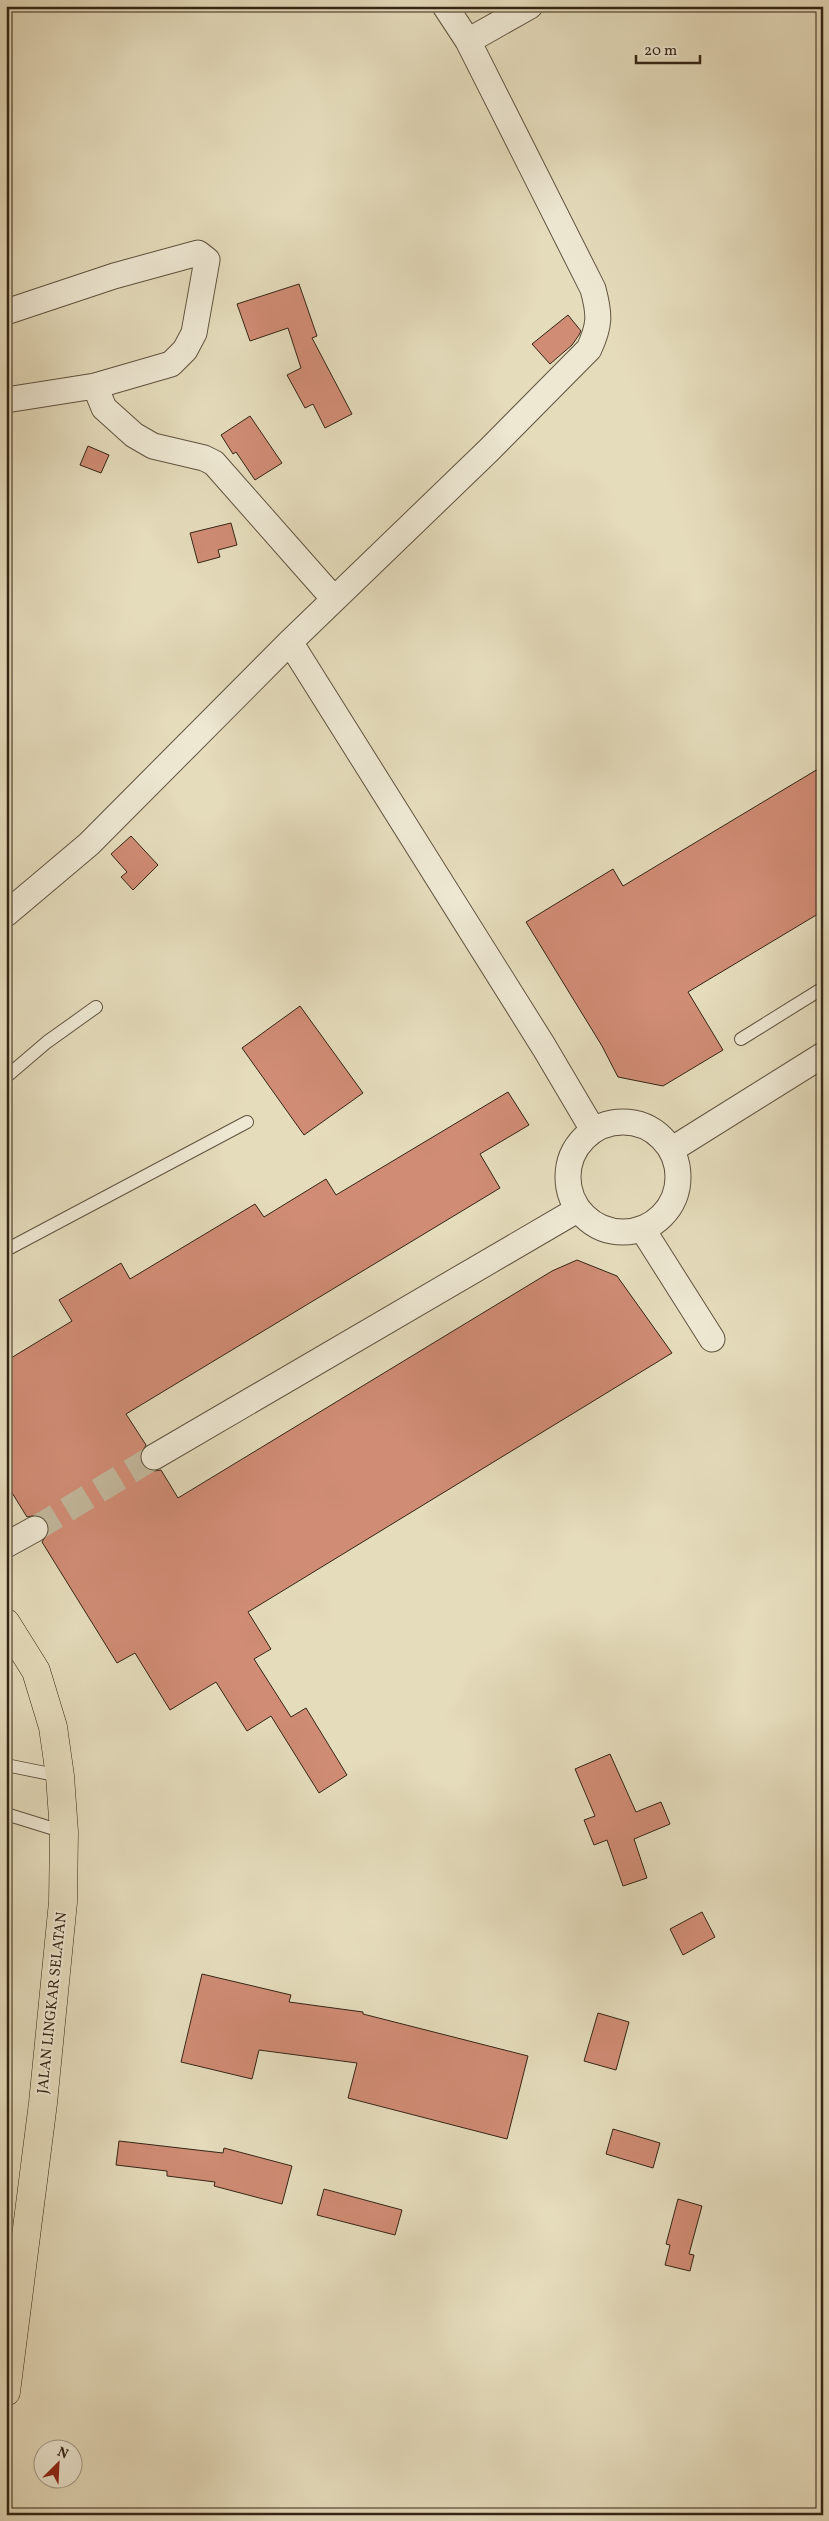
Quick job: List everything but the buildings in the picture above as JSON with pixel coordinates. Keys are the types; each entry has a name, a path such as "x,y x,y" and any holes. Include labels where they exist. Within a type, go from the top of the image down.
{"highway":[{"name":"JALAN LINGKAR SELATAN","path":"6,1623 36,1671 53,1727 60,1776 64,1832 63,1902 44,2094 6,2392"}],"street":[{"path":"6,914 89,844 290,642 589,349 599,328 598,308 593,289 468,41 446,6"},
{"path":"468,41 530,6"},
{"path":"6,312 114,276 198,252 207,260 194,333 185,350 171,364 95,386 6,400"},
{"path":"95,386 104,408 134,435 153,446 204,458 214,463 334,599"},
{"path":"290,642 544,1047 593,1130"},
{"path":"672,1150 823,1054"},
{"path":"610,1122 630,1122 654,1132 672,1150 679,1170 677,1190 665,1214 643,1230 618,1233 596,1226 577,1210 567,1181 569,1161 578,1144 593,1130 610,1122"},
{"path":"154,1457 577,1210"},
{"path":"643,1230 712,1339"},
{"path":"6,1545 34,1529"}],"lane":[{"path":"741,1039 823,988"},
{"path":"6,1077 47,1042 96,1007"},
{"path":"6,1250 247,1122"},
{"path":"6,1765 60,1776"},
{"path":"6,1814 64,1832"}],"tunnel":[{"path":"35,1529 154,1457"}]}
